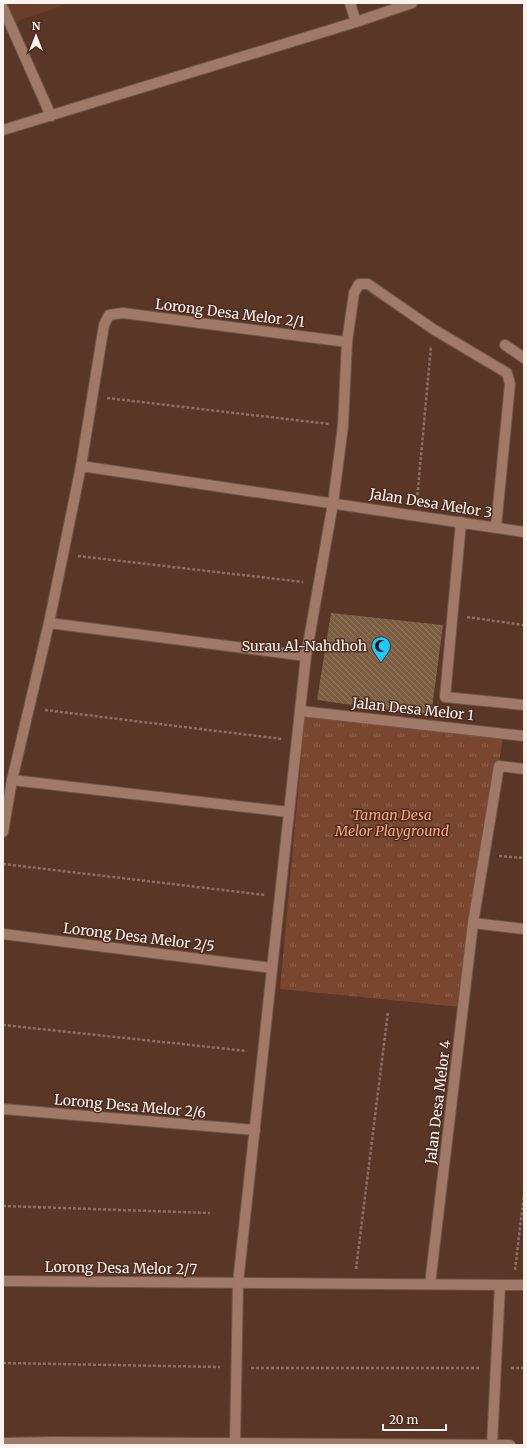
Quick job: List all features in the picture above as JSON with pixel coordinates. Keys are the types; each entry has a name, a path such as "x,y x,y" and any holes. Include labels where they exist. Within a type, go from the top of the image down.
{"street":[{"path":"12,3 3,7 51,116"},
{"path":"350,3 356,22"},
{"path":"3,130 356,22 412,3"},
{"path":"235,1444 238,1283 296,740 306,656 320,584 343,426 347,342 354,293 360,284 368,284 433,329 507,373 510,384 496,528"},
{"name":"Lorong Desa Melor 2/1","path":"93,397 104,325 109,315 123,313 347,342"},
{"path":"505,345 524,358"},
{"path":"3,832 12,780 49,623 82,466 93,397"},
{"name":"Jalan Desa Melor 3","path":"82,466 524,532"},
{"path":"461,522 446,697 524,705"},
{"path":"49,623 306,656"},
{"name":"Jalan Desa Melor 1","path":"300,711 524,736"},
{"name":"Jalan Desa Melor 4","path":"430,1284 473,923 499,766 524,769"},
{"path":"12,780 289,812"},
{"path":"473,923 524,929"},
{"name":"Lorong Desa Melor 2/5","path":"3,934 272,968"},
{"name":"Lorong Desa Melor 2/6","path":"3,1109 254,1130"},
{"name":"Lorong Desa Melor 2/7","path":"3,1281 524,1285"},
{"path":"492,1445 500,1285"},
{"path":"3,1443 510,1445"}],"path":[{"path":"415,515 433,329"},
{"path":"93,397 343,426"},
{"path":"63,554 320,584"},
{"path":"453,615 524,625"},
{"path":"29,708 296,740"},
{"path":"485,854 524,858"},
{"path":"3,864 280,897"},
{"path":"354,1284 388,1012"},
{"path":"3,1025 263,1053"},
{"path":"513,1285 524,1195"},
{"path":"3,1206 210,1212"},
{"path":"3,1363 236,1368 524,1368"}],"shaded area":[{"path":"3,3 70,3 3,26"}],"green space":[{"name":"Taman Desa Melor Playground","path":"305,716 503,737 461,1007 280,989"}],"building":[{"name":"Surau Al-Nahdhoh","path":"331,613 443,625 431,716 317,700"}],"place":[{"name":"Surau Al-Nahdhoh","path":"381,663"}]}
